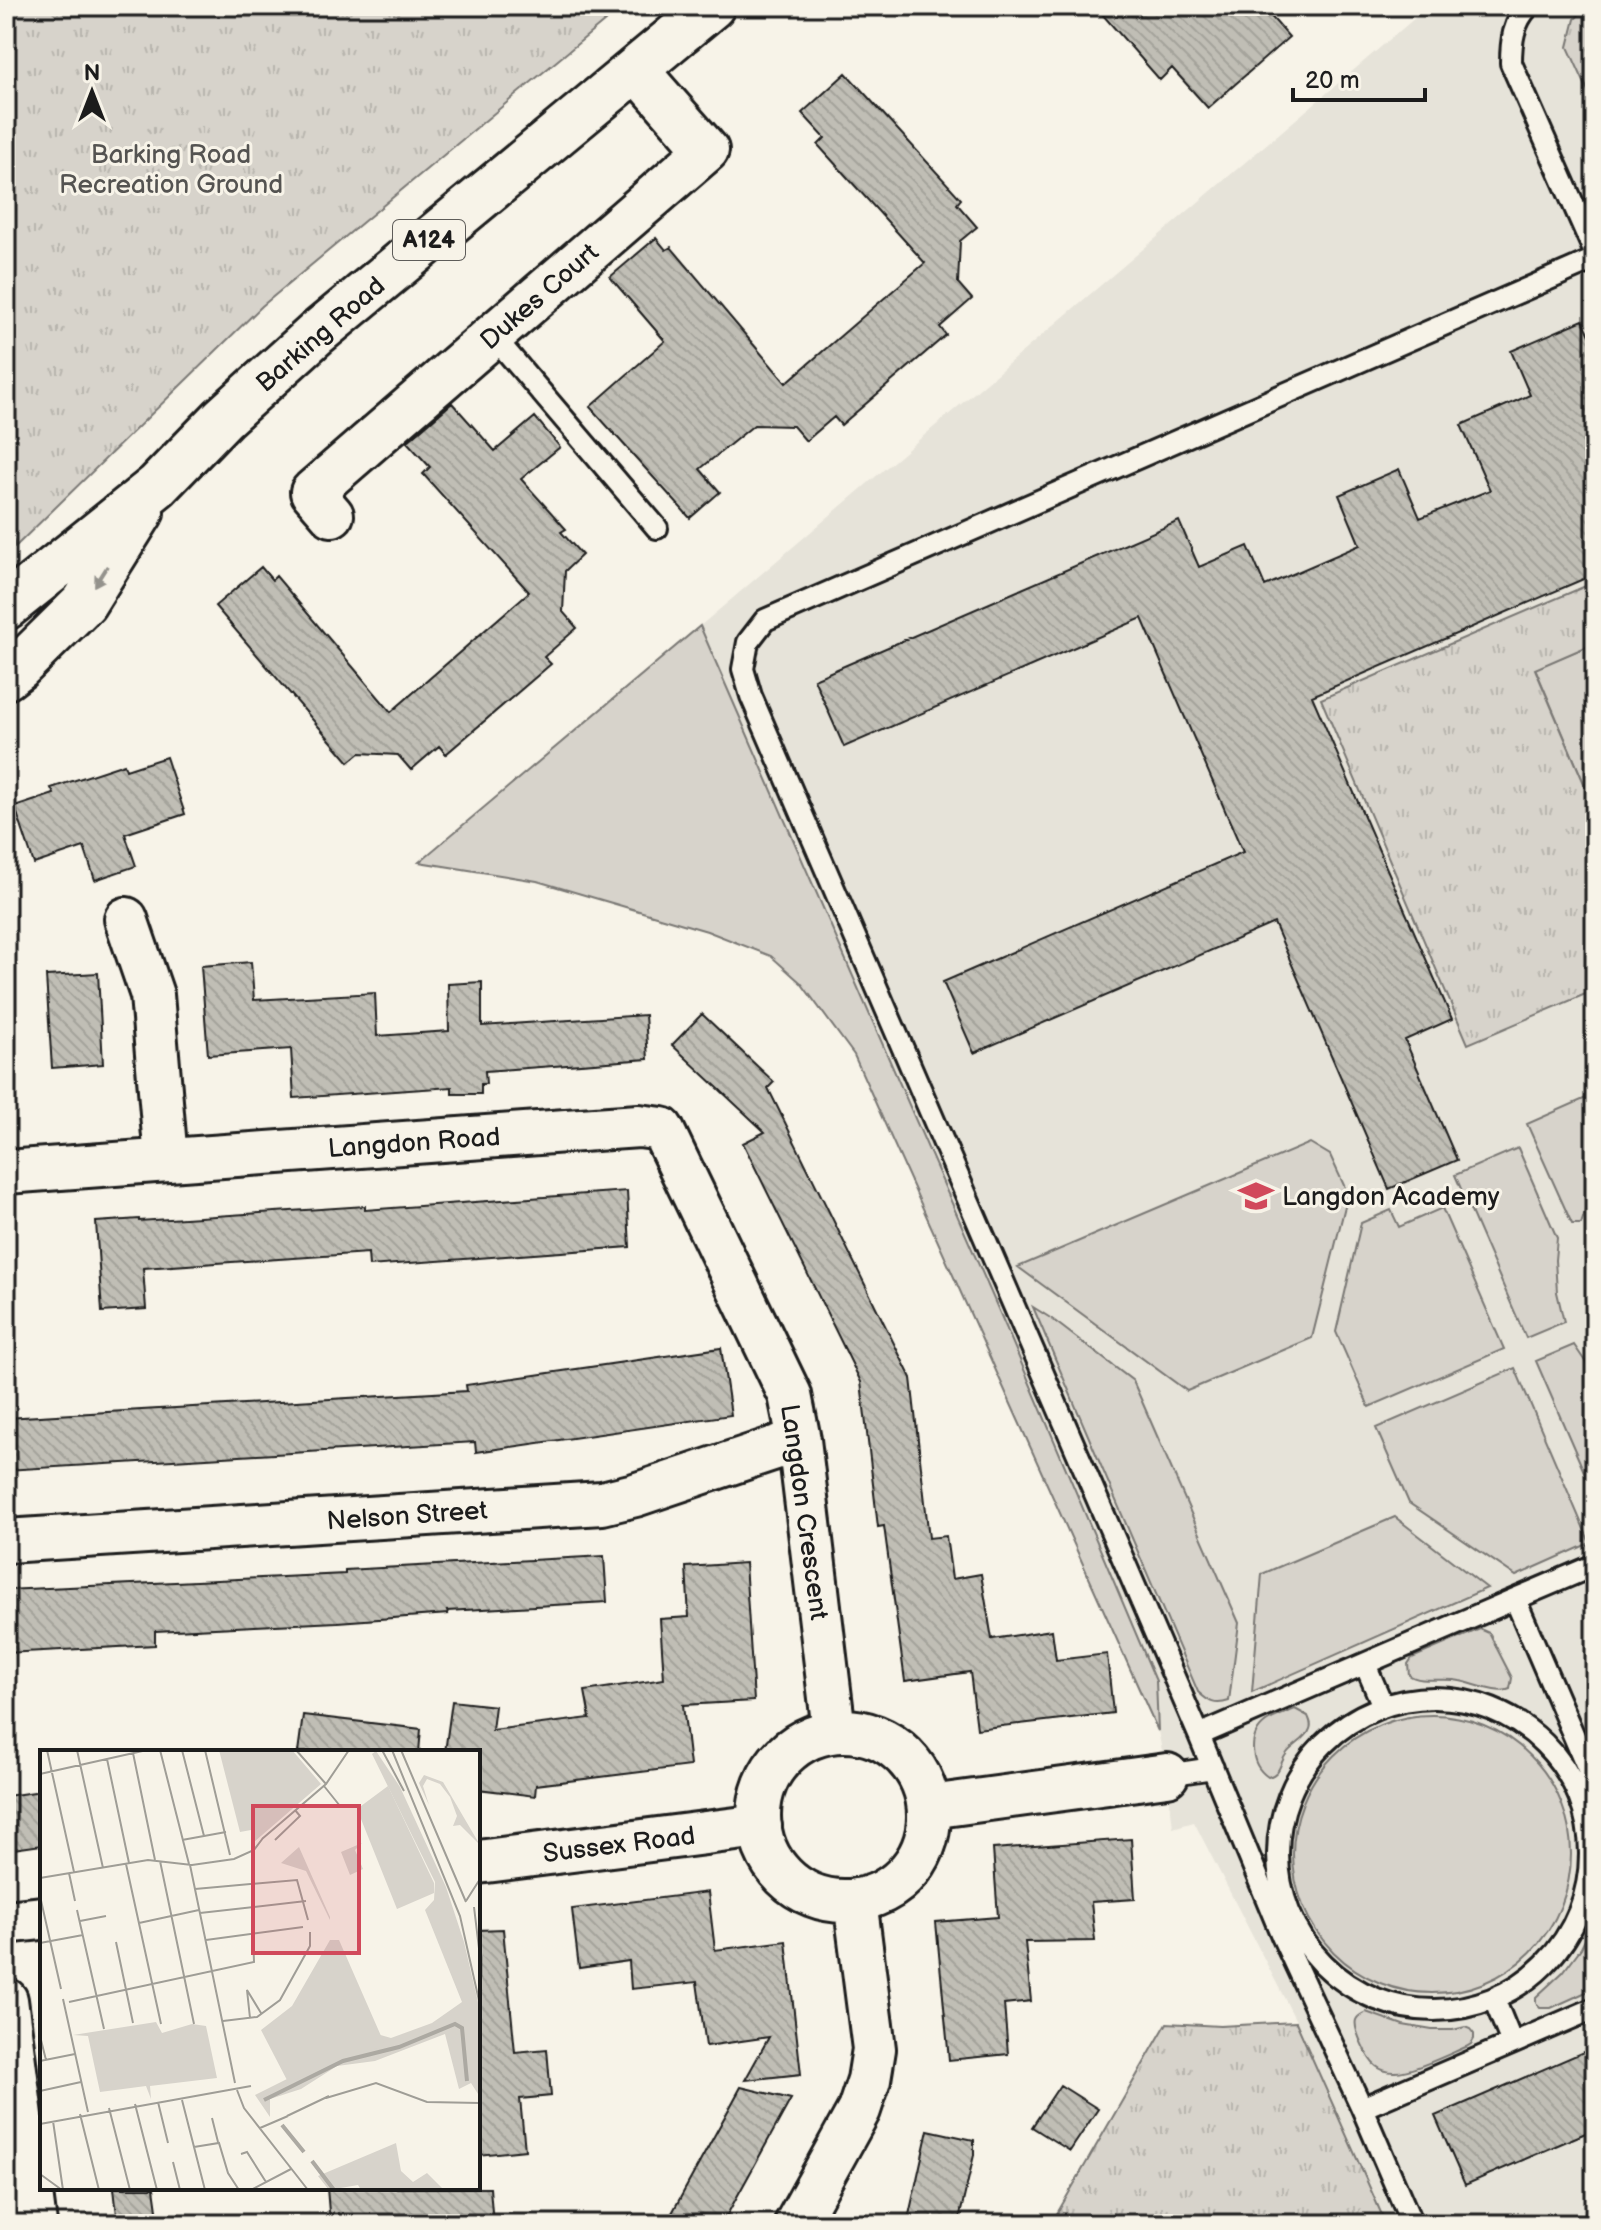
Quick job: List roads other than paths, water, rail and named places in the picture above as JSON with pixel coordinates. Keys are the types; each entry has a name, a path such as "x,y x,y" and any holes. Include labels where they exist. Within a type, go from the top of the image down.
{"main road":[{"name":"Barking Road","path":"6,607 157,486 223,418 317,333 712,6"},
{"name":"Barking Road","path":"6,677 84,603 157,486"}],"street":[{"name":"Dukes Court","path":"332,515 312,492 707,150 636,69"},
{"path":"126,919 152,995 166,1160"},
{"name":"Langdon Road","path":"6,1172 639,1126 662,1129"},
{"name":"Langdon Crescent","path":"662,1129 790,1395 799,1440 834,1731"},
{"name":"Nelson Street","path":"6,1541 602,1503 635,1495 799,1440"},
{"path":"834,1731 861,1732 886,1741 907,1758 923,1780 930,1807 928,1833 919,1858 903,1879 881,1893 855,1900 833,1900 812,1894 792,1883 776,1868 765,1848 760,1826 760,1800 770,1774 786,1754 808,1738 834,1731"},
{"path":"930,1807 1167,1775"},
{"name":"Sussex Road","path":"480,1862 760,1826"},
{"path":"796,2224 859,2110 869,2080 874,2049 855,1900"},
{"path":"6,1922 40,1918"},
{"path":"6,2000 35,2224"}],"lane":[{"path":"1529,6 1521,14 1511,40 1511,63 1595,253"},
{"path":"1412,2224 1289,1933 1213,1768 751,696 743,669 748,642 765,620 1595,259"},
{"path":"492,337 657,528"},
{"path":"1199,1735 1595,1565"},
{"path":"1515,1599 1595,1785 1577,1792"},
{"path":"1365,1664 1383,1706"},
{"path":"1438,1698 1470,1702 1501,1713 1529,1730 1553,1752 1572,1780 1584,1810 1590,1842 1589,1875 1582,1907 1568,1936 1547,1962 1523,1984 1494,1999 1462,2009 1430,2012 1397,2007 1366,1996 1338,1979 1289,1933 1277,1867 1277,1834 1285,1802 1300,1772 1319,1746 1344,1725 1383,1706 1438,1698"},
{"path":"1167,1775 1213,1768"},
{"path":"1494,1999 1512,2043"},
{"path":"1362,2108 1595,2008"}],"place":[{"name":"Langdon Academy","path":"1256,1196"}],"park label":[{"name":"Barking Road Recreation Ground","path":"171,169"}]}
